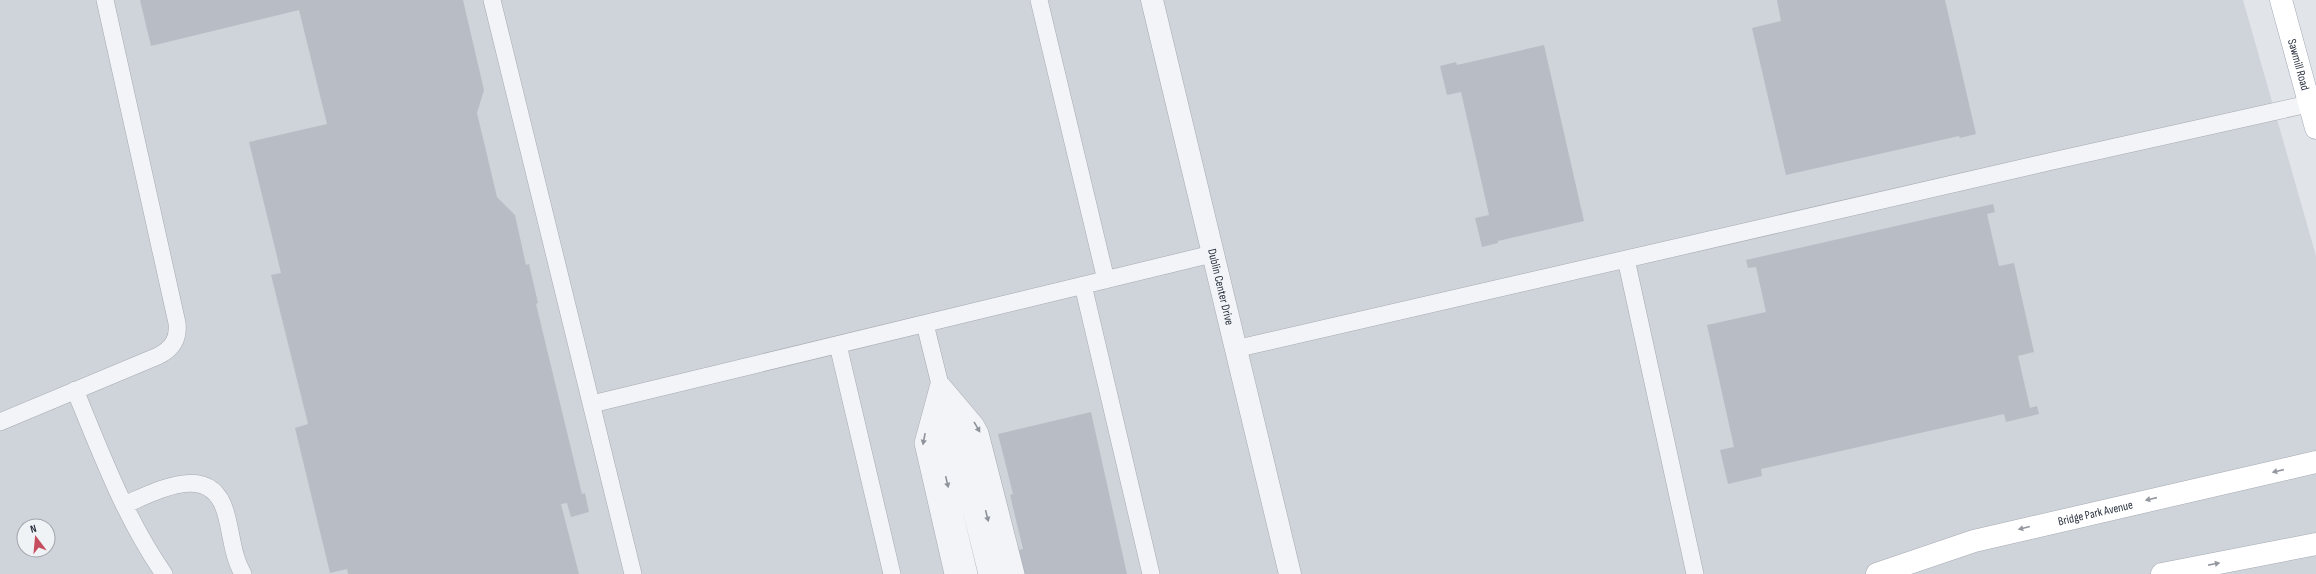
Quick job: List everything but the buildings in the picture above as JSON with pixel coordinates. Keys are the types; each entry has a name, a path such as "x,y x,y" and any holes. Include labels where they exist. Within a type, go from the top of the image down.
{"street":[{"name":"Dublin Center Drive","path":"1152,0 1290,574"},
{"name":"Sawmill Road","path":"2281,0 2308,104 2316,128"},
{"name":"Bridge Park Avenue","path":"1877,574 1974,541 2316,462"},
{"path":"2162,574 2316,544"}],"lane":[{"path":"0,422 163,353 175,341 178,328 105,0"},
{"path":"492,0 633,574"},
{"path":"1039,0 1106,280"},
{"path":"1235,348 2040,163 2308,104"},
{"path":"592,404 1212,254"},
{"path":"1626,259 1695,574"},
{"path":"1083,285 1151,574"},
{"path":"925,324 987,574"},
{"path":"838,345 892,574"},
{"path":"938,374 938,392 923,443 953,574"},
{"path":"938,374 940,388 938,445 969,574"},
{"path":"938,374 967,439 1001,574"},
{"path":"938,374 945,390 975,424 980,433 1016,574"},
{"path":"75,390 124,504 164,574"},
{"path":"124,504 175,484 194,483 205,487 216,495 223,505 235,556 243,574"}],"shaded area":[{"path":"0,0 2243,0 2316,256 2316,574 0,574"}]}
